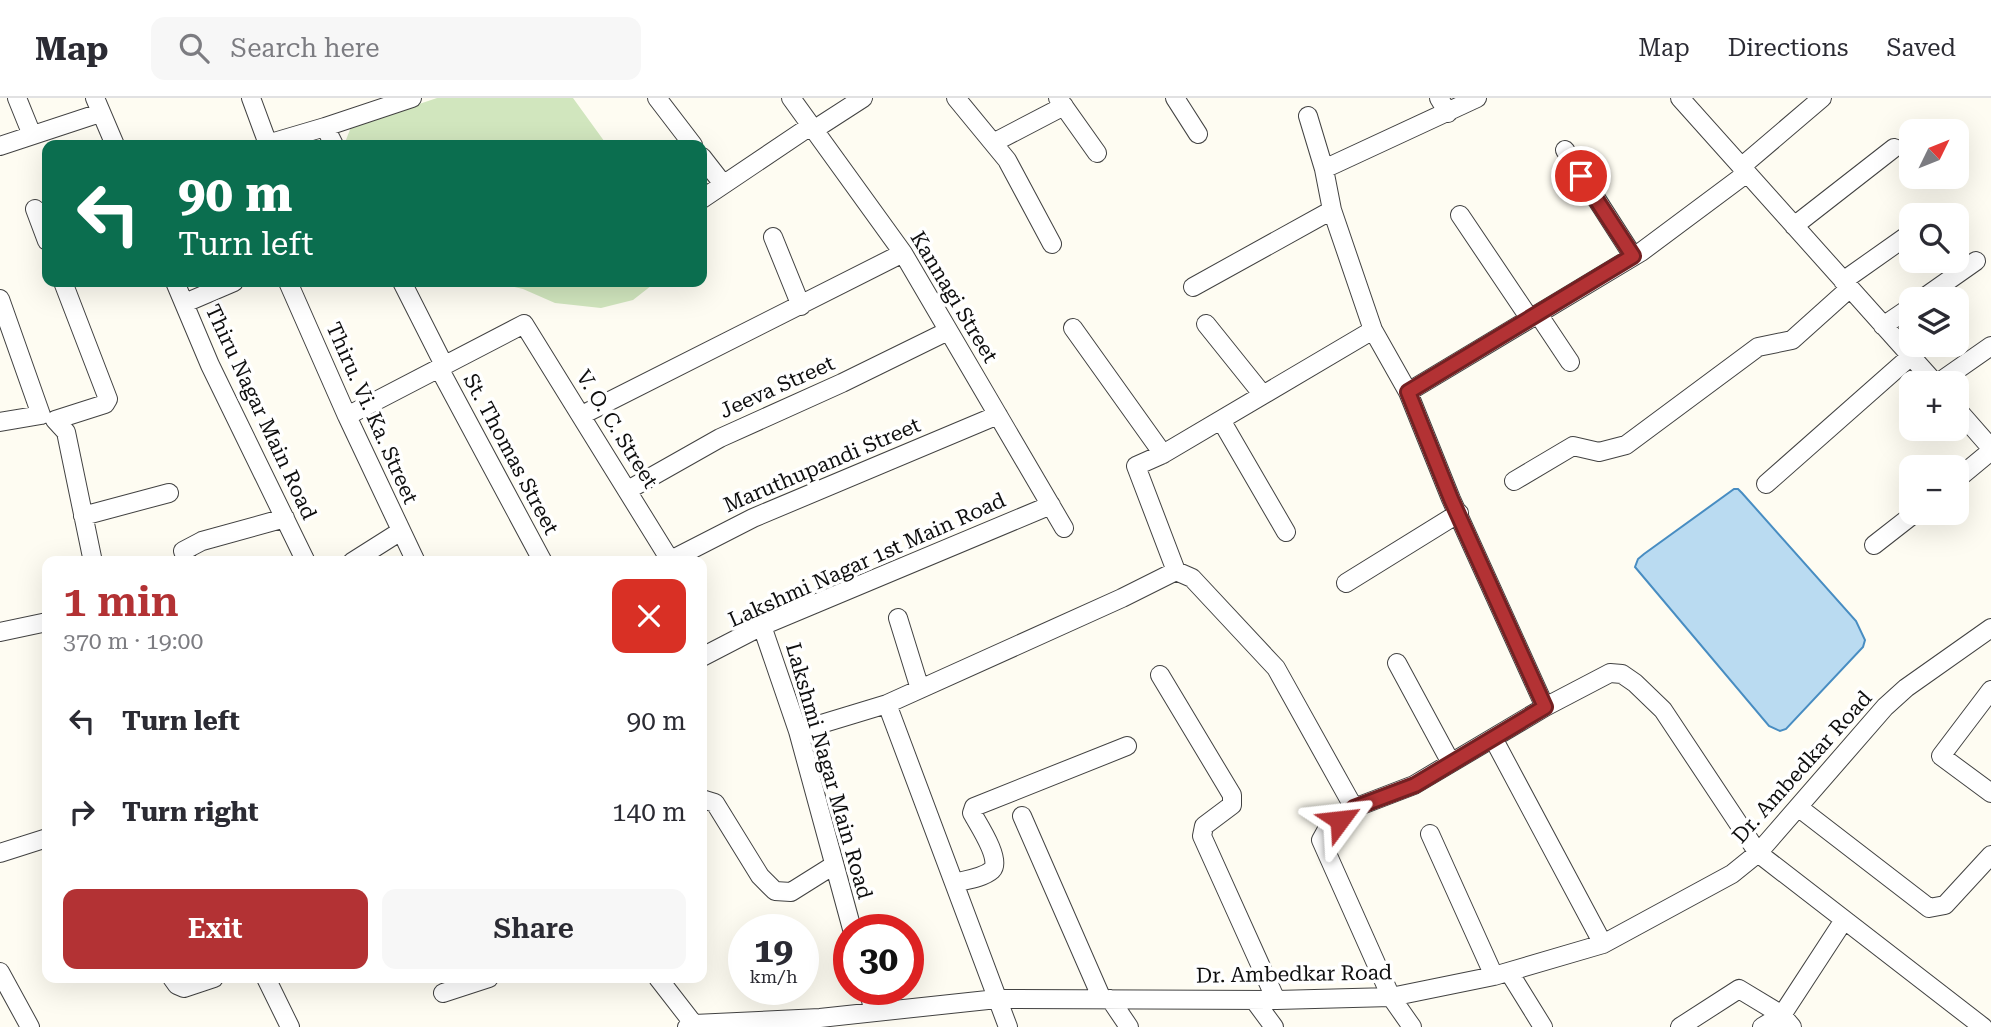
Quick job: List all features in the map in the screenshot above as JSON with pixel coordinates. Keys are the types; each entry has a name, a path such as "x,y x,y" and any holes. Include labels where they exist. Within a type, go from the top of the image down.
{"street":[{"path":"17,98 32,135"},
{"path":"251,98 264,140"},
{"path":"282,140 412,98"},
{"path":"657,98 689,140"},
{"name":"Kannagi Street","path":"791,98 903,253 1064,528"},
{"path":"707,195 863,98"},
{"path":"956,98 1007,160 1052,244"},
{"path":"1175,98 1198,134"},
{"path":"1324,170 1444,106 1477,98"},
{"path":"1680,98 1899,343"},
{"path":"1408,392 1633,256 1744,170 1822,98"},
{"path":"993,143 1061,102 1097,153"},
{"path":"0,146 32,135 98,105 113,140"},
{"path":"1308,116 1324,170 1332,211 1373,330 1408,392 1451,499 1545,707"},
{"path":"325,127 332,140"},
{"path":"1794,226 1894,148"},
{"path":"1565,150 1633,256"},
{"path":"707,163 723,184"},
{"path":"35,209 42,228"},
{"path":"1192,287 1332,211"},
{"path":"1460,215 1570,362"},
{"path":"773,237 801,306"},
{"path":"1514,481 1573,446 1599,452 1626,445 1758,347 1792,340 1846,284 1899,242"},
{"path":"582,415 903,253"},
{"path":"1939,287 1976,261"},
{"path":"65,287 108,399 98,407 55,420 66,432 92,556"},
{"name":"Thiru Nagar Main Road","path":"178,287 210,365 303,556"},
{"path":"185,303 222,287"},
{"name":"Thiru. Vi. Ka. Street","path":"290,287 413,556"},
{"name":"St. Thomas Street","path":"404,287 442,367 540,556"},
{"path":"0,299 41,415 0,422"},
{"path":"1883,326 1899,315"},
{"name":"V. O. C. Street","path":"442,367 524,324 628,490 665,556"},
{"path":"1206,324 1263,395"},
{"path":"1073,328 1163,454"},
{"path":"1354,808 1276,667 1192,578 1176,571 1136,467 1163,454 1373,330"},
{"name":"Jeeva Street","path":"628,490 720,438 948,331"},
{"path":"1955,371 1991,346"},
{"path":"1766,484 1910,357"},
{"path":"1912,357 1925,371"},
{"path":"347,416 442,367"},
{"name":"Maruthupandi Street","path":"678,556 753,518 998,415"},
{"path":"1221,420 1286,532"},
{"path":"1969,423 1991,449 1969,468"},
{"path":"83,516 169,493"},
{"name":"Lakshmi Nagar 1st Main Road","path":"707,654 762,626 1051,505"},
{"path":"1346,583 1459,513"},
{"path":"185,556 183,551 202,541 285,518"},
{"path":"1874,545 1900,525"},
{"path":"361,556 401,531"},
{"path":"798,731 887,704 1176,571"},
{"path":"898,618 920,689"},
{"path":"0,632 42,623"},
{"name":"Lakshmi Nagar Main Road","path":"762,626 798,731 848,914"},
{"name":"Dr. Ambedkar Road","path":"692,1026 822,1023 874,1012 997,999 1276,1000 1391,997 1501,974 1603,944 1731,873 1758,853 1885,708 1906,688 1991,628"},
{"path":"1397,663 1451,763"},
{"path":"1412,1027 1391,997 1321,840 1326,831 1354,808 1415,785 1545,707 1610,673 1622,674 1635,683 1663,710 1758,853 1983,1027"},
{"path":"1160,676 1232,794 1231,805 1204,826 1202,836 1276,1000"},
{"path":"1991,690 1941,756 1991,793"},
{"path":"887,704 1008,1027"},
{"path":"1493,738 1603,944"},
{"path":"954,883 984,874 995,865 995,856 972,813 979,803 1127,747"},
{"path":"707,801 715,803 760,876 775,891 791,892 834,865"},
{"path":"1798,807 1929,908 1945,905 1991,855"},
{"path":"1022,816 1106,999 1129,1027"},
{"path":"1430,834 1501,974 1543,1027"},
{"path":"0,853 42,840"},
{"path":"1762,1027 1787,1021 1844,920"},
{"path":"0,972 30,1027"},
{"path":"176,983 184,988 199,983"},
{"path":"268,983 290,1027"},
{"path":"443,993 474,983"},
{"path":"662,983 692,1026"},
{"path":"1680,1027 1739,989 1787,1021"},
{"path":"1255,1000 1274,1027"},
{"path":"872,1005 874,1012"}],"green space":[{"path":"437,98 573,98 603,140 346,140 351,127"},
{"path":"515,287 650,287 633,300 601,308 555,303"}],"water":[{"path":"1734,489 1742,493 1856,621 1865,640 1863,647 1786,729 1780,731 1769,726 1635,567 1644,554"}],"route":[{"path":"1340,820 1354,808 1415,785 1545,707 1451,499 1408,392 1633,256 1581,176"}]}
